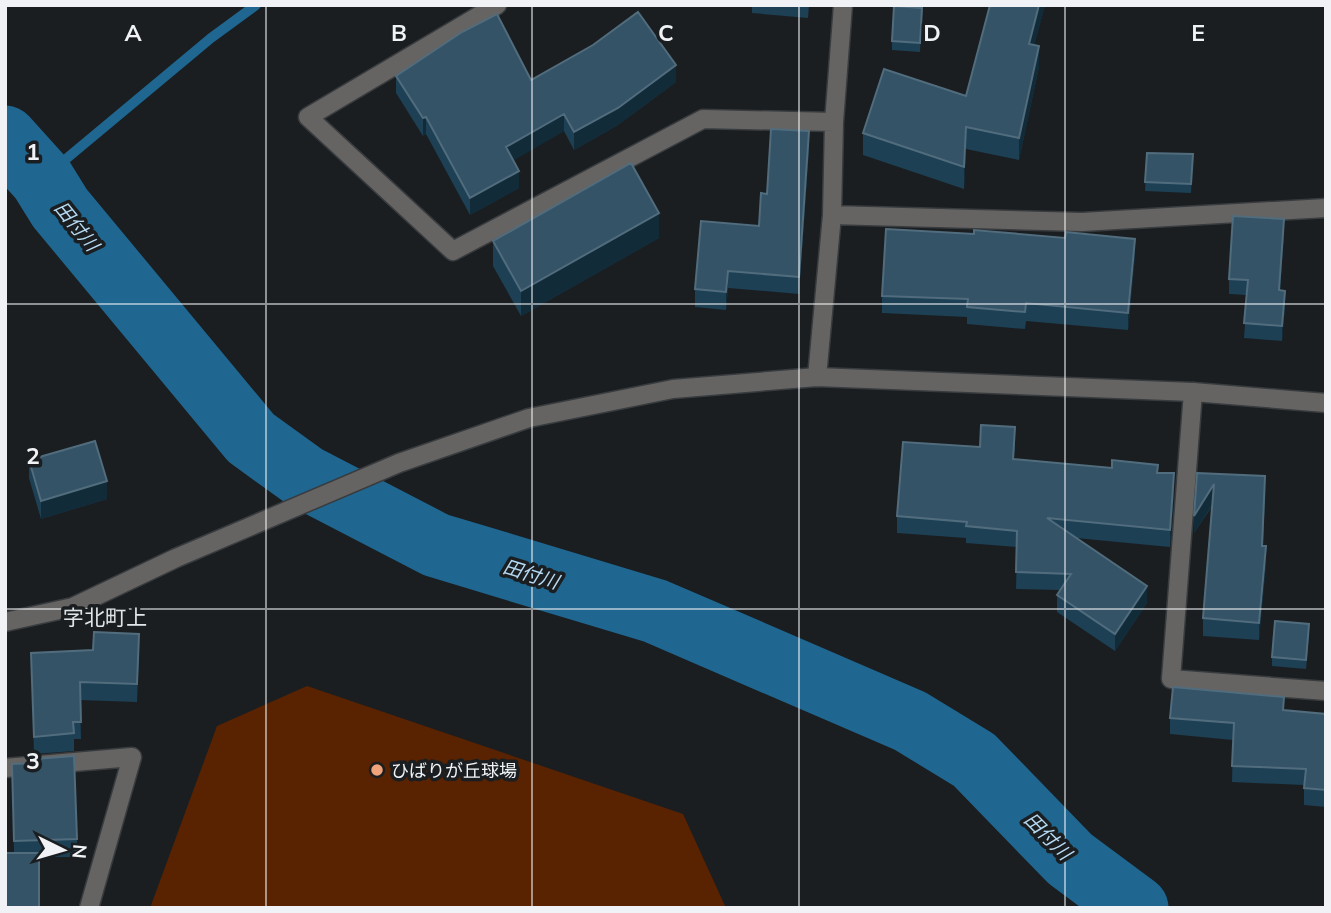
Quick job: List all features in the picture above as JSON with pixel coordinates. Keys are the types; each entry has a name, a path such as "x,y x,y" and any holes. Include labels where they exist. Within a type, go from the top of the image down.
{"street":[{"path":"497,5 308,117 453,251 703,118 834,122"},
{"path":"817,377 832,215 834,122 843,5"},
{"path":"832,215 1082,222 1326,208"},
{"path":"5,622 73,607 176,558 399,463 529,418 673,389 817,377 1192,392 1326,403"},
{"path":"1192,392 1171,679 1326,691"},
{"path":"5,768 132,757 89,908"}],"shaded area":[{"name":"ひばりが丘球場","path":"307,686 683,814 726,908 150,908 217,726"}],"building":[{"path":"990,5 1039,5 1029,44 1039,46 1019,138 966,127 964,167 863,133 884,69 966,96"},
{"path":"894,6 922,8 920,43 892,41"},
{"path":"638,12 676,65 618,108 574,132 564,114 506,147 519,171 470,198 426,117 423,118 396,76 462,32 497,14 531,80 593,45"},
{"path":"771,129 809,131 799,277 728,271 726,292 695,289 701,221 759,226 761,193 767,194"},
{"path":"1147,153 1193,154 1191,184 1145,182"},
{"path":"631,163 659,213 521,291 493,241"},
{"path":"1233,216 1284,219 1279,290 1285,291 1282,326 1244,323 1248,280 1229,279"},
{"path":"886,229 974,234 974,230 1065,238 1066,232 1135,239 1128,313 1026,303 1025,312 967,307 968,299 882,296"},
{"path":"981,425 1015,427 1013,459 1112,468 1112,460 1158,465 1157,473 1174,473 1170,530 1047,518 1147,586 1115,634 1057,595 1071,574 1016,572 1017,531 966,526 967,522 897,516 903,442 980,447"},
{"path":"95,441 107,481 41,501 29,460"},
{"path":"1197,473 1265,476 1262,546 1266,546 1259,623 1203,618 1214,484 1194,516"},
{"path":"1275,621 1309,624 1306,660 1272,657"},
{"path":"94,632 139,634 137,684 80,682 81,722 73,722 74,733 34,737 31,653 93,650"},
{"path":"1173,687 1284,697 1283,710 1326,714 1326,790 1304,788 1306,769 1232,766 1234,723 1170,718"},
{"path":"74,756 77,839 14,841 12,764"},
{"path":"5,853 39,853 39,908 5,908"}],"waterway":[{"path":"42,179 211,38 256,5"},
{"name":"田付川","path":"5,138 42,179 60,208 251,438 305,477 436,545 655,611 910,721 974,760 1070,859 1136,908"}],"place":[{"name":"ひばりが丘球場","path":"377,770"}],"district":[{"name":"字北町上","path":"105,617"}]}
